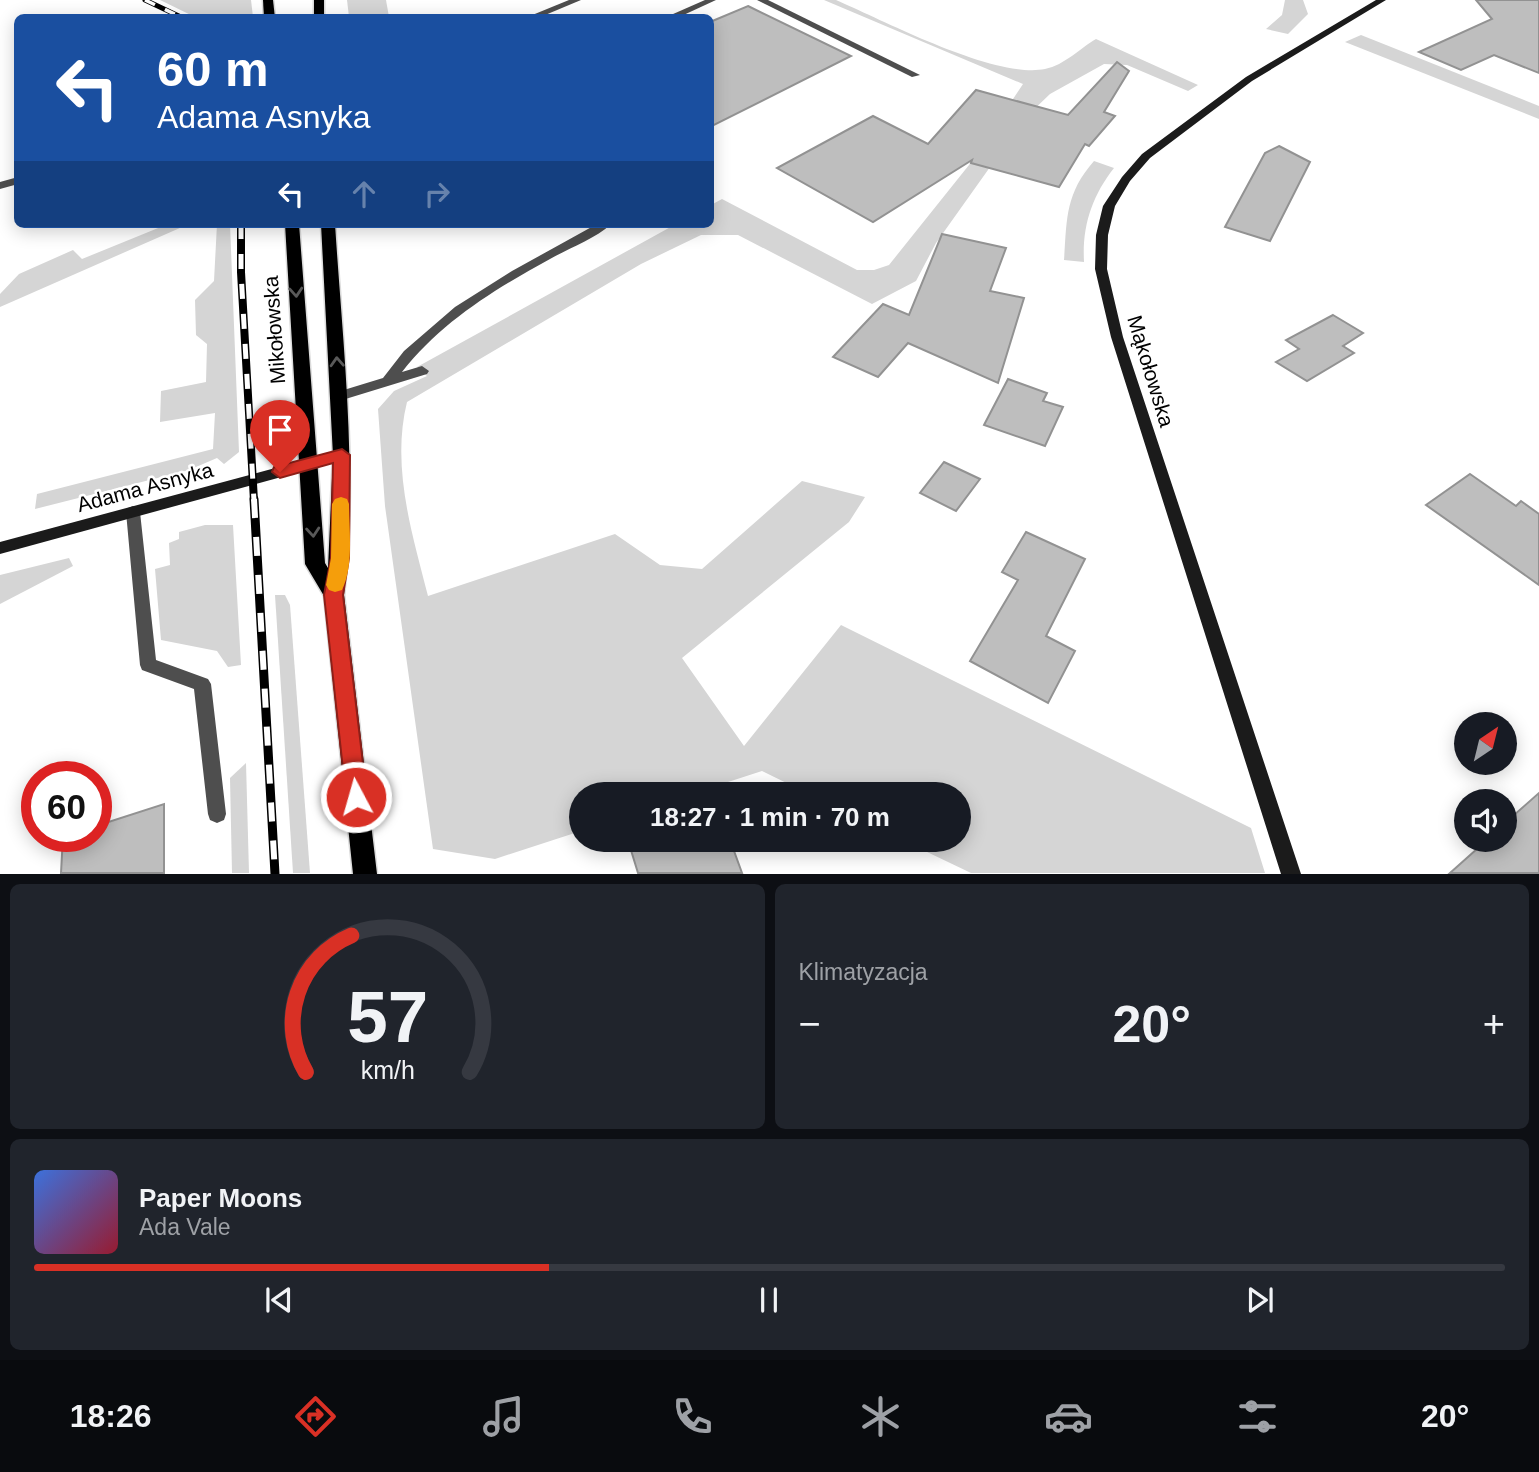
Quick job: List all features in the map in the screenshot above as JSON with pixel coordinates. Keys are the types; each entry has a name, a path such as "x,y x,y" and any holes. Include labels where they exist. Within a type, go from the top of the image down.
{"main road":[{"name":"Mikołowska","path":"292,228 315,564 334,595"},
{"name":"Mikołowska","path":"328,228 342,455 340,558 334,595 365,873"}],"street":[{"path":"540,14 577,0"},
{"path":"678,14 712,0"},
{"path":"761,0 915,75"},
{"name":"Mąkołowska","path":"1291,873 1117,337 1101,270 1102,235 1109,205 1126,179 1146,156 1249,79 1382,0"},
{"path":"388,381 406,355 467,302 598,228"},
{"path":"339,396 422,371"},
{"name":"Adama Asnyka","path":"0,548 342,455"},
{"path":"133,512 148,665 202,684 216,814"}],"shaded area":[{"path":"160,0 251,0 253,14 189,14"},
{"path":"347,0 386,0 388,14 349,14"},
{"path":"824,0 836,0 910,34 998,65 1023,70 1045,69 1066,60 1096,39 1198,85 1188,91 1127,65 1104,64 1050,94 1025,118 936,243 916,281 872,304 738,235 701,235 641,264 407,402 401,451 402,475 410,524 428,596 615,534 660,565 702,569 802,481 865,497 849,522 682,658 744,746 841,625 1251,828 1265,873 971,873 927,852 971,852 971,782 784,782 762,771 728,782 569,782 569,835 495,859 433,849 385,506 378,409 394,391 427,376 417,367 669,228 714,228 714,203 722,199 857,270 874,270 889,265 969,165 1023,84"},
{"path":"1285,0 1303,0 1308,14 1288,34 1266,29 1282,15"},
{"path":"1361,35 1539,106 1539,119 1345,42"},
{"path":"1094,161 1114,168 1100,189 1090,212 1085,236 1084,262 1064,260 1069,208 1078,185"},
{"path":"158,228 180,228 0,307 0,294 19,274 73,250 82,259"},
{"path":"217,228 230,228 239,452 224,464 217,458 189,470 35,509 37,494 213,449 215,413 160,422 161,391 206,382 207,344 196,335 195,300 214,281"},
{"path":"205,525 233,525 241,665 228,667 217,651 161,640 155,569 170,565 169,543 179,539 179,532"},
{"path":"69,558 73,566 0,604 0,575"},
{"path":"275,595 285,595 290,605 310,873 293,873"},
{"path":"246,763 249,873 232,873 230,778"}],"building":[{"path":"1476,0 1539,0 1539,73 1494,55 1461,70 1419,52 1492,19"},
{"path":"748,6 851,56 714,125 714,20"},
{"path":"1117,62 1129,71 1104,112 1115,116 1089,146 1085,144 1059,187 971,163 972,160 873,222 777,168 873,116 928,144 976,90 1068,115"},
{"path":"1279,146 1310,162 1270,241 1225,227 1265,153"},
{"path":"942,234 1006,248 990,291 1024,298 998,383 908,343 878,377 833,357 883,304 909,315"},
{"path":"1333,315 1363,333 1343,346 1354,353 1307,381 1276,362 1299,349 1286,340"},
{"path":"1008,379 1047,393 1043,401 1063,407 1045,446 984,425"},
{"path":"944,462 980,479 956,511 920,493"},
{"path":"1470,474 1516,506 1521,501 1539,514 1539,585 1426,505"},
{"path":"1026,532 1085,559 1046,636 1075,651 1048,703 970,661 1018,580 1002,572"},
{"path":"1539,793 1539,873 1450,873 1474,852 1517,852 1517,812"},
{"path":"164,804 164,873 61,873 62,852 112,852 112,821"},
{"path":"632,852 734,852 742,873 638,873"}],"railway":[{"path":"145,0 175,14"},
{"path":"241,228 254,501"},
{"path":"254,499 275,874"}],"slow traffic":[{"path":"335,585 340,558 341,504"}],"route":[{"path":"280,472 342,455 340,558 334,595 356,797"}]}
